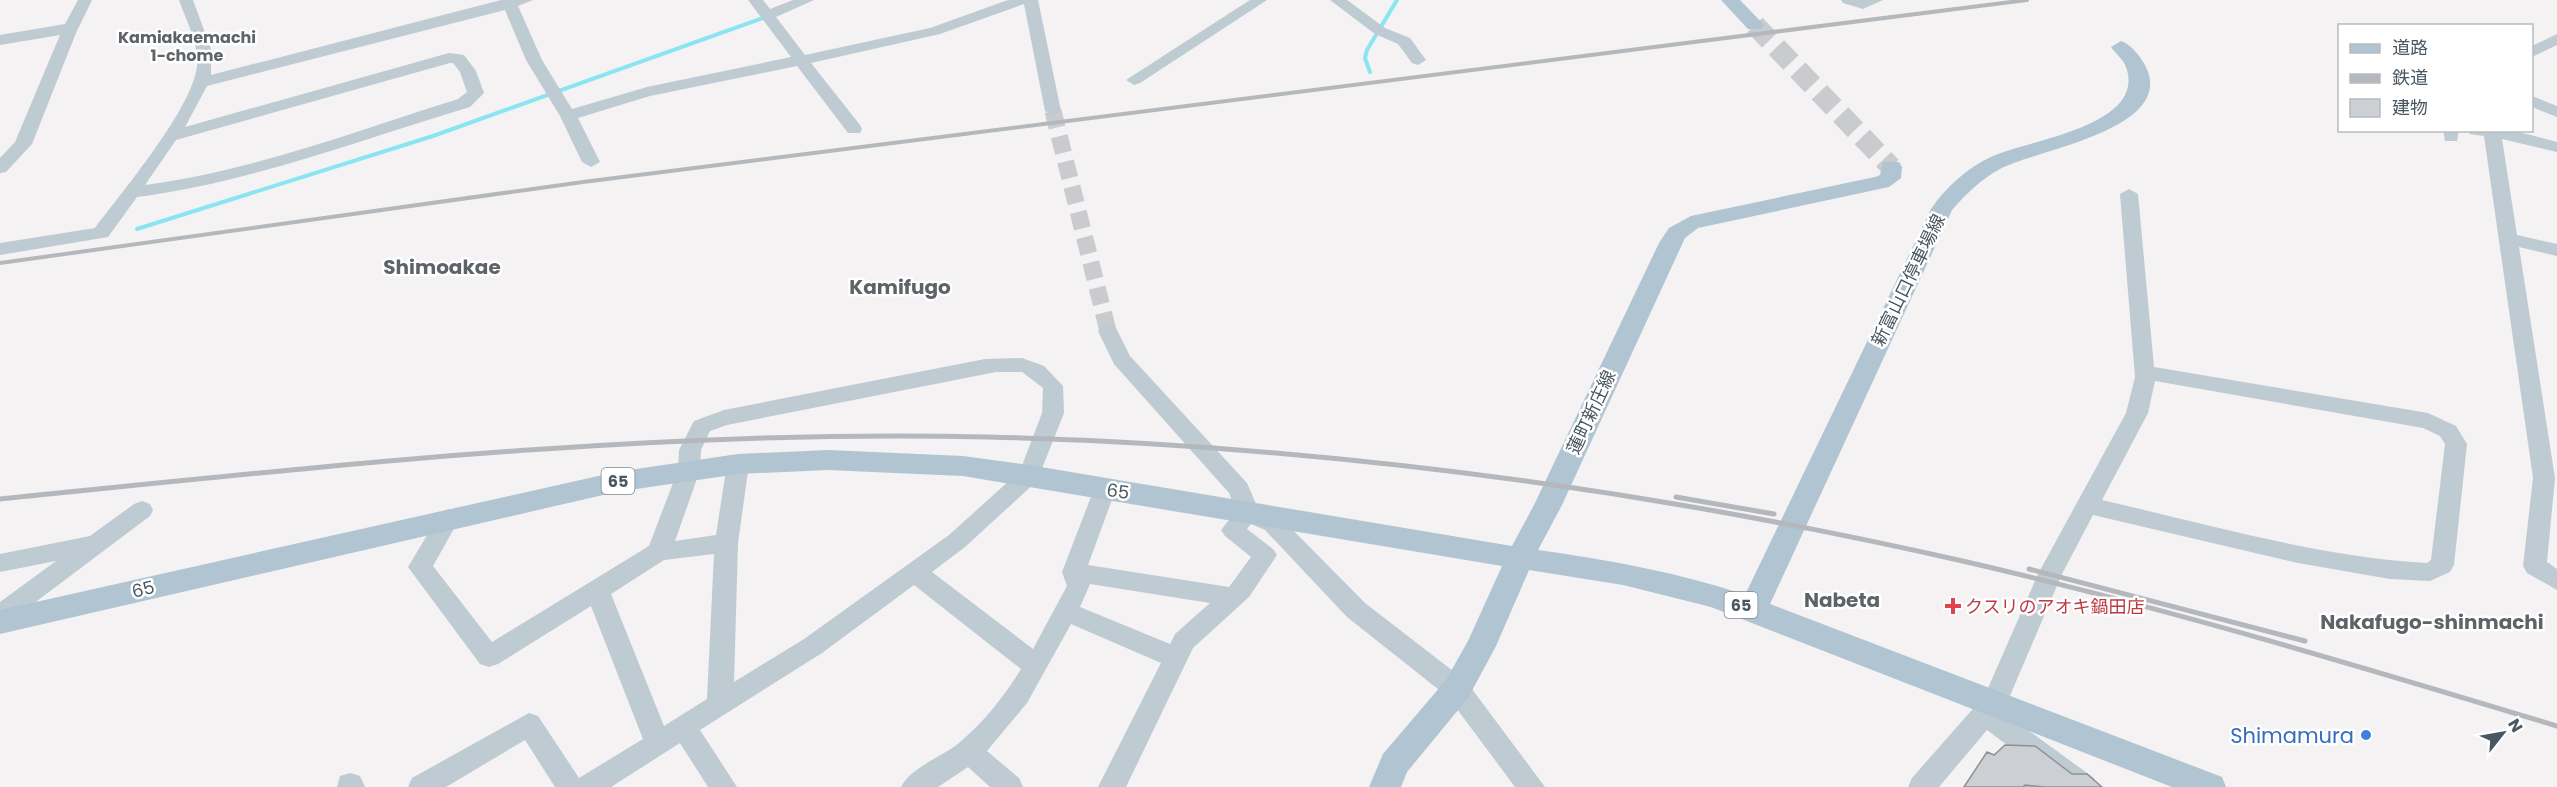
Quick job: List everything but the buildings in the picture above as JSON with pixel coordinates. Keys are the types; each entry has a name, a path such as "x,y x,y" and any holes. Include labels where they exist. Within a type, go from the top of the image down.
{"main road":[{"path":"1730,0 1755,25"},
{"name":"新富山口停車場線","path":"1754,610 1942,209 1955,191 2002,159 2092,131 2116,119 2128,109 2136,96 2137,70 2121,47"},
{"name":"蓮町新庄線","path":"1385,787 1394,764 1457,688 1481,646 1520,557 1553,495 1670,243 1677,233 1691,223 1881,182 1890,178 1891,167"},
{"name":"65","path":"0,622 449,518 616,482 689,470 738,464 828,460 963,466 1623,574 1713,596 1754,610 1991,708 2210,787"}],"street":[{"path":"0,168 23,144 85,0"},
{"path":"0,249 101,233 170,137 204,82 206,65 201,42 186,0"},
{"path":"204,82 509,2 526,0"},
{"path":"755,0 854,129"},
{"path":"767,15 807,0"},
{"path":"568,116 647,92 935,31 1022,0"},
{"path":"1031,0 1053,111"},
{"path":"1337,0 1380,31 1404,41 1418,60"},
{"path":"1848,0 1863,4 1876,0"},
{"path":"509,2 534,60 568,116 591,162"},
{"path":"1134,80 1250,2"},
{"path":"0,40 71,28"},
{"path":"130,192 193,184 239,171 464,103 476,93 468,71 458,58 449,58 170,137"},
{"path":"2533,87 2557,99"},
{"path":"2533,100 2557,112"},
{"path":"2557,147 2496,132 2510,239 2547,433 2535,566 2557,581"},
{"path":"1931,782 1991,708 2050,574 2137,413 2145,372 2130,194"},
{"path":"2510,239 2557,250"},
{"path":"1108,331 1121,359 1239,489 1248,512 1273,524 1356,610 1457,688 1531,787"},
{"path":"588,787 813,646 957,541 1029,475 1053,413 1053,386 1038,370 1022,363 985,366 724,418 702,426 690,450 689,470 658,552"},
{"path":"2088,505 2298,554 2391,570 2430,572 2442,565 2456,444 2448,431 2428,421 2145,372"},
{"path":"720,704 726,543 738,464"},
{"path":"915,787 969,751 999,720 1035,666 1079,586 1074,572 1106,489"},
{"path":"0,615 142,510"},
{"path":"1112,787 1184,641 1233,597 1265,555 1233,530 1248,512"},
{"path":"449,518 420,567 489,657 598,592 658,552 726,543"},
{"path":"0,563 96,544"},
{"path":"915,572 1035,666"},
{"path":"1074,572 1233,597"},
{"path":"598,592 657,742"},
{"path":"1065,611 1176,658"},
{"path":"1991,708 2084,787"},
{"path":"422,787 529,724 570,787"},
{"path":"683,726 723,787"},
{"path":"969,751 1009,787"}],"waterway":[{"path":"1370,72 1365,58 1367,50 1397,0"},
{"path":"137,229 433,136 766,17"}],"tunnel":[{"path":"1755,25 1891,167"},
{"path":"1053,111 1108,331"}],"railway":[{"path":"0,263 583,182 2027,0"},
{"path":"0,499 369,463 616,444 740,439 863,436 987,437 1234,450 1357,461 1603,492 1847,536 1967,562 2116,599 2337,660 2557,726"},
{"path":"1676,497 1774,514"},
{"path":"2029,569 2305,641"}],"place":[{"name":"クスリのアオキ鍋田店","path":"1953,606"},
{"name":"Shimamura","path":"2366,735"}],"district":[{"name":"Kamiakaemachi 1-chome","path":"187,46"},
{"name":"Shimoakae","path":"442,267"},
{"name":"Kamifugo","path":"900,287"},
{"name":"Nabeta","path":"1842,600"},
{"name":"Nakafugo-shinmachi","path":"2432,622"}]}
